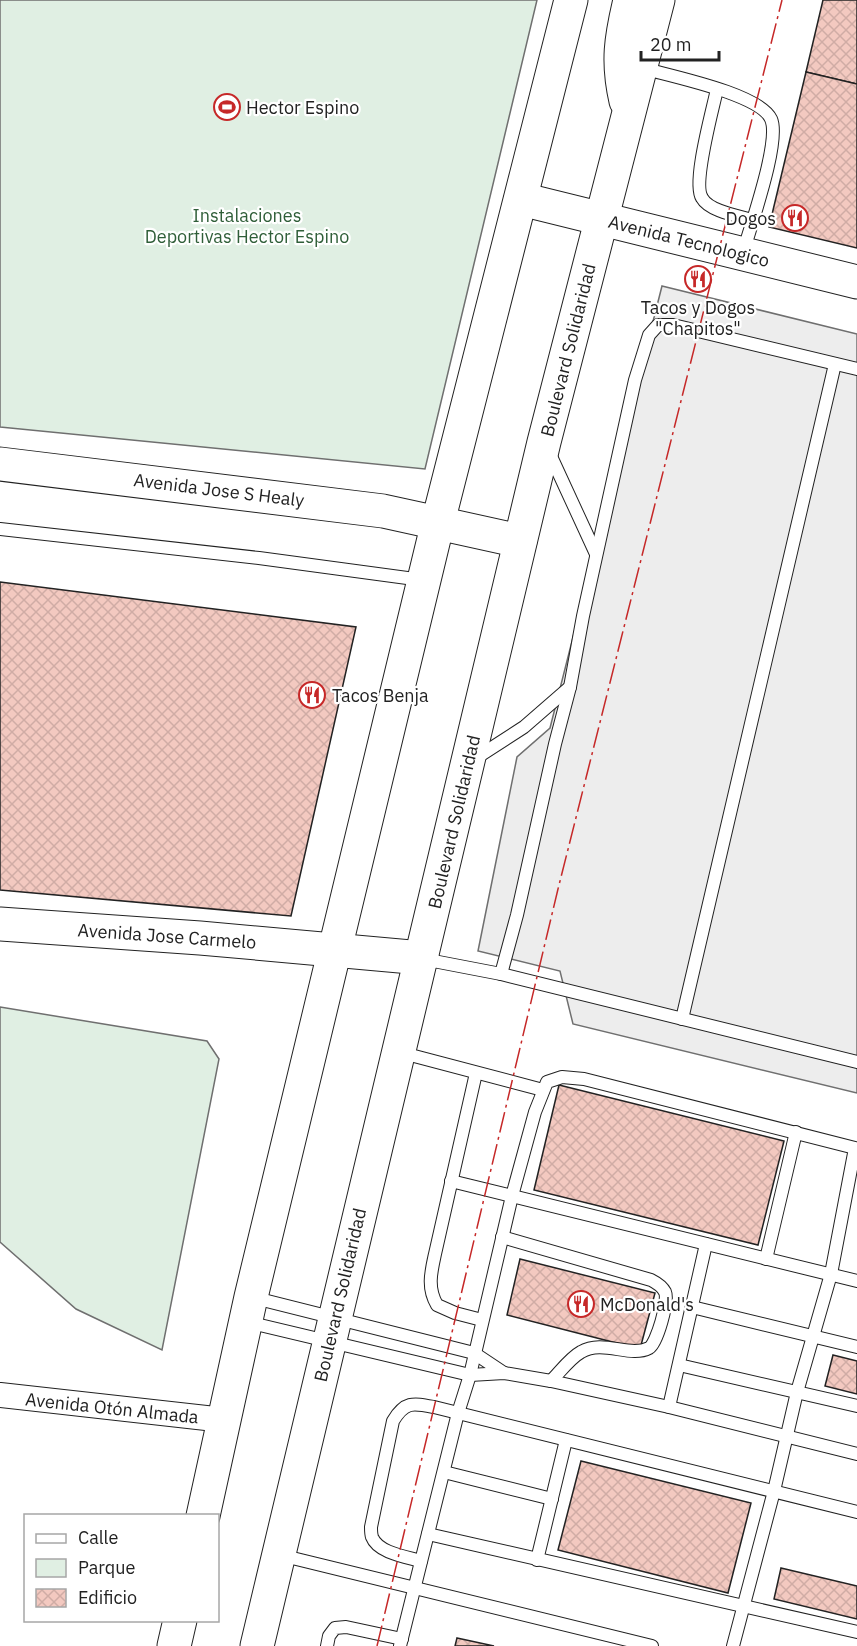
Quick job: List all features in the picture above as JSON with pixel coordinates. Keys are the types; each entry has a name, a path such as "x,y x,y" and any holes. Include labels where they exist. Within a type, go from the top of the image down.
{"main road":[{"path":"203,1514 248,1310 334,950 438,522 571,0"},
{"path":"630,114 621,79 620,51 639,2"},
{"name":"Boulevard Solidaridad","path":"257,1646 544,442 641,68 639,2"},
{"name":"Avenida Tecnologico","path":"521,199 857,282"},
{"name":"Avenida Jose S Healy","path":"0,464 383,511 520,541"},
{"name":"Avenida Jose Carmelo","path":"0,924 422,958"},
{"path":"174,1646 180,1622"}],"street":[{"name":"Avenida Otón Almada","path":"0,1395 224,1420"}],"lane":[{"path":"641,68 746,98 764,110 773,125 766,170 743,254"},
{"path":"717,89 704,150 699,189 702,199 718,210 752,220"},
{"path":"501,974 570,687 596,554 635,380 650,335 658,325 673,325 857,369"},
{"path":"682,1019 835,364"},
{"path":"544,442 596,554"},
{"path":"0,529 259,558 425,580"},
{"path":"467,763 515,734 570,687"},
{"path":"422,958 501,974 857,1062"},
{"path":"399,1052 543,1090"},
{"path":"476,1073 430,1277 430,1288 437,1305 455,1313 482,1320"},
{"path":"327,1646 329,1636 335,1628 346,1627 401,1643 458,1413 470,1375 512,1196 543,1090 547,1082 562,1077 584,1079 855,1148 831,1274 797,1392 774,1491 733,1646"},
{"path":"766,1259 796,1132"},
{"path":"451,1181 857,1281"},
{"path":"502,1237 651,1280 660,1285 666,1293 666,1304 654,1343 648,1348 637,1351 606,1347 580,1352 551,1381"},
{"path":"669,1407 706,1244"},
{"path":"692,1307 857,1347"},
{"path":"248,1310 331,1330 470,1375 504,1373 551,1381 669,1407 857,1454"},
{"path":"248,1310 331,1330 474,1353 504,1373"},
{"path":"679,1365 857,1406"},
{"path":"421,1561 390,1551 372,1538 371,1527 393,1421 400,1410 408,1405 458,1413 857,1512"},
{"path":"537,1560 566,1440"},
{"path":"444,1473 552,1499"},
{"path":"428,1534 857,1632"},
{"path":"279,1554 652,1646"}],"green space":[{"name":"Instalaciones Deportivas Hector Espino","path":"0,0 537,0 425,469 0,427"},
{"path":"0,1007 207,1041 219,1059 162,1350 76,1309 0,1242"}],"shaded area":[{"path":"662,286 857,334 857,1093 573,1024 560,971 478,951 517,757 550,728"}],"building":[{"path":"823,0 857,0 857,84 806,72"},
{"path":"806,72 857,84 857,248 769,227"},
{"path":"0,582 356,627 291,916 0,890"},
{"path":"559,1085 784,1141 758,1245 534,1190"},
{"name":"McDonald's","path":"520,1259 655,1293 640,1349 507,1315"},
{"path":"833,1355 857,1361 857,1394 825,1386"},
{"path":"581,1461 751,1503 728,1593 558,1550"},
{"path":"781,1568 857,1586 857,1619 774,1599"},
{"path":"457,1638 494,1646 455,1646"}],"power":[{"path":"377,1646 558,889 782,0"}],"place":[{"name":"Hector Espino","path":"227,107"},
{"name":"Dogos","path":"795,218"},
{"name":"Tacos y Dogos \"Chapitos\"","path":"698,279"},
{"name":"Tacos Benja","path":"312,695"},
{"name":"McDonald's","path":"581,1304"}]}
